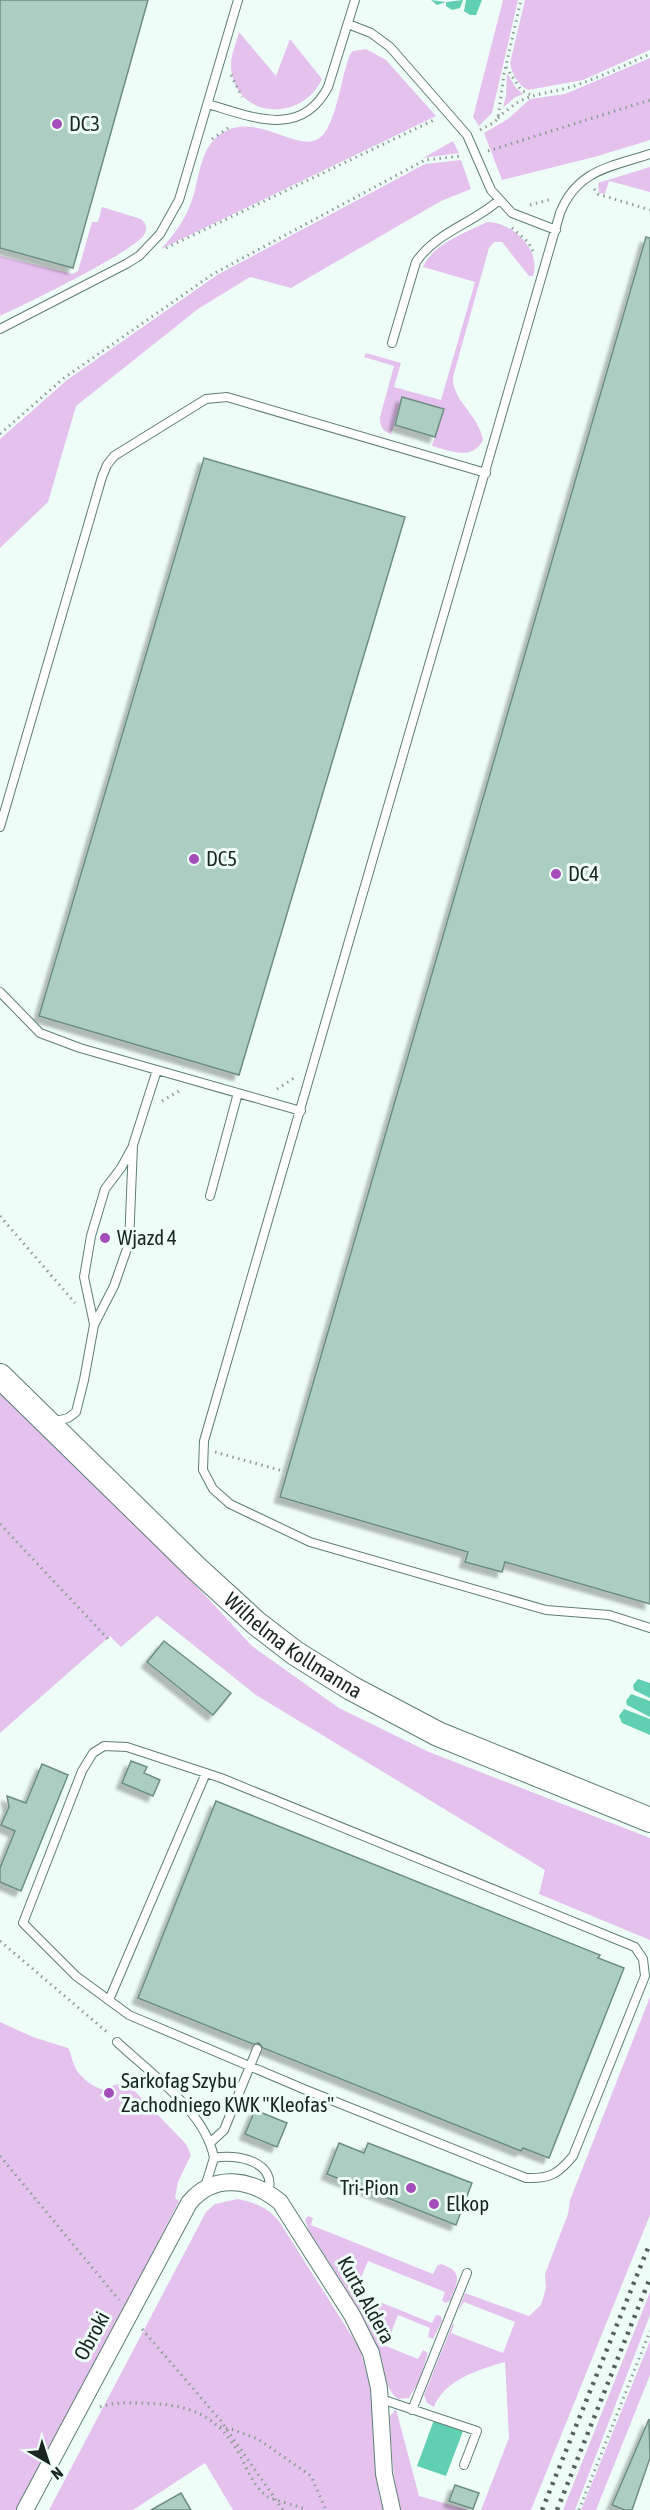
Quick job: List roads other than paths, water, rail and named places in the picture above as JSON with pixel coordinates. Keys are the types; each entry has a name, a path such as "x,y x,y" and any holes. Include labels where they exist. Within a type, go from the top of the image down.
{"street":[{"name":"Wilhelma Kollmanna","path":"0,1376 208,1580 269,1633 309,1662 438,1734 650,1820"},
{"name":"Kurta Aldera","path":"205,2187 217,2182 228,2181 251,2186 268,2193 286,2210 360,2329 376,2368 381,2399 384,2474 392,2510"},
{"name":"Obroki","path":"25,2510 189,2203 205,2187"}],"lane":[{"path":"0,329 126,264 150,245 172,217 180,200 237,0"},
{"path":"208,104 266,119 295,118 322,99 328,87 355,0"},
{"path":"348,24 370,33 390,47 467,135 491,190 512,213 556,230"},
{"path":"650,154 585,177 566,198 204,1441 203,1470 213,1489 230,1504 310,1542 546,1610 609,1615 650,1628"},
{"path":"392,343 416,262 420,256 439,239 488,210 499,200"},
{"path":"0,827 102,477 114,456 206,399 218,396 486,473"},
{"path":"0,992 40,1033 80,1048 301,1111"},
{"path":"94,1325 84,1277 91,1236 105,1189 121,1168 134,1145 157,1070"},
{"path":"210,1196 238,1093"},
{"path":"48,1424 68,1418 76,1412 94,1325 114,1286 129,1243 134,1145"},
{"path":"104,1746 127,1747 206,1773 635,1947 643,1959 645,1976 573,2156 561,2171 542,2178 526,2178 156,2029 129,2015 76,1976 23,1923 82,1771 93,1754 104,1746"},
{"path":"109,2000 206,1773"},
{"path":"117,2042 182,2102 211,2142 214,2158 205,2187"},
{"path":"211,2142 224,2130 257,2049"},
{"path":"214,2158 227,2155 266,2169 270,2175 271,2184 268,2193"},
{"path":"412,2410 467,2273"},
{"path":"381,2399 477,2431 464,2465"}],"railway":[{"path":"542,2510 650,2243"},
{"path":"557,2510 650,2278"}],"place":[{"name":"DC3","path":"57,124"},
{"name":"DC5","path":"194,859"},
{"name":"DC4","path":"556,874"},
{"name":"Wjazd 4","path":"105,1238"},
{"name":"Sarkofag Szybu Zachodniego KWK \"Kleofas\"","path":"109,2093"},
{"name":"Tri-Pion","path":"411,2188"},
{"name":"Elkop","path":"434,2204"}]}
